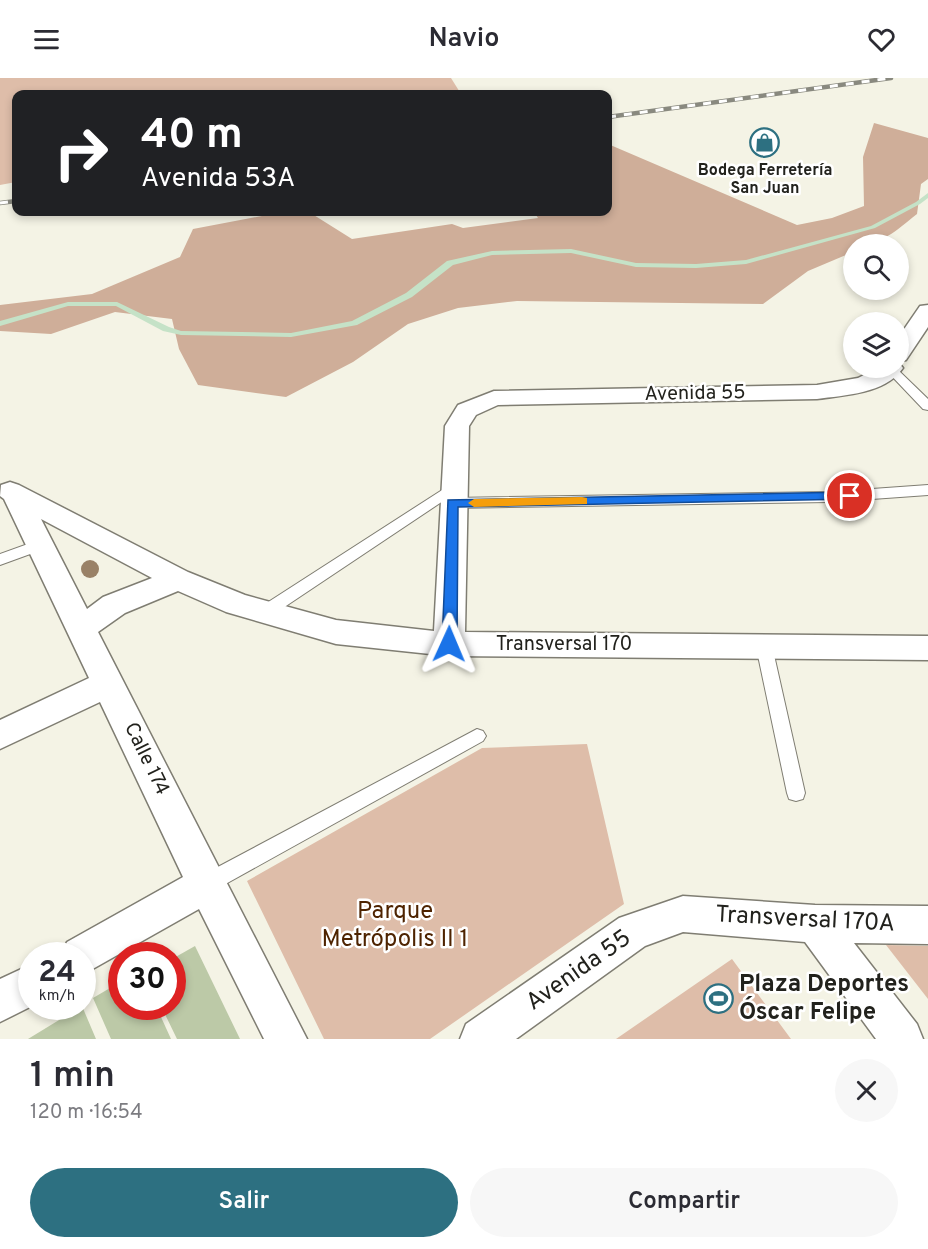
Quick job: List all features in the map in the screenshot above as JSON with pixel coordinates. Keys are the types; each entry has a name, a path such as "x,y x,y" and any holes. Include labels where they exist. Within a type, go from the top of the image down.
{"street":[{"name":"Avenida 55","path":"909,340 928,311"},
{"name":"Avenida 55","path":"452,496 457,426 467,410 494,398 818,392 855,386 875,378"},
{"name":"Calle 174","path":"7,490 39,544 206,884 286,1039"},
{"name":"Transversal 170","path":"7,490 178,579 237,604 336,632 449,644 928,648"},
{"path":"449,644 452,496"},
{"path":"80,630 114,605 178,579"},
{"path":"0,735 109,683"},
{"path":"96,947 206,884"},
{"name":"Avenida 55","path":"481,1039 633,931 682,914"},
{"name":"Transversal 170A","path":"682,914 815,924 928,925"},
{"path":"815,924 902,1039"},
{"path":"0,1002 18,992"}],"lane":[{"path":"905,378 928,406"},
{"path":"265,612 452,496 830,497 928,490"},
{"path":"0,560 39,544"},
{"path":"764,646 796,793"},
{"path":"206,884 477,736"}],"green space":[{"path":"0,78 451,78 458,90 12,90 12,183 0,185"},
{"name":"Parque Metrópolis II 1","path":"587,744 624,904 430,1039 324,1039 247,881 482,748"},
{"path":"886,945 928,946 928,999"},
{"name":"Plaza Deportes Óscar Felipe","path":"732,959 791,1039 616,1039"}],"shaded area":[{"path":"874,123 928,138 928,179 921,184 917,214 890,234 843,234 843,256 808,271 763,304 517,301 458,308 408,324 353,362 286,397 198,385 179,349 172,319 115,312 51,334 0,331 0,305 92,294 180,257 193,229 262,216 315,216 352,239 452,224 463,228 538,218 537,216 612,216 612,146 797,225 832,218 864,206 863,157"}],"building":[{"path":"195,946 240,1039 177,1039 168,1020 186,1020 186,951"},
{"path":"108,989 108,1020 162,1020 171,1039 111,1039 96,1005 96,996"},
{"path":"59,1020 88,1020 96,1039 28,1039"}],"waterway":[{"path":"0,324 68,304 117,304 166,329 181,333 291,335 354,323 409,295 450,263 492,253 571,251 636,265 696,266 746,262 873,227 918,203 928,195"}],"railway":[{"path":"612,116 891,78"},
{"path":"0,203 12,202"}],"slow traffic":[{"path":"474,503 582,501"}],"place":[{"name":"Bodega Ferretería San Juan","path":"765,143"},
{"name":"Plaza Deportes Óscar Felipe","path":"718,999"}],"route":[{"path":"449,644 452,503 850,496"}]}
